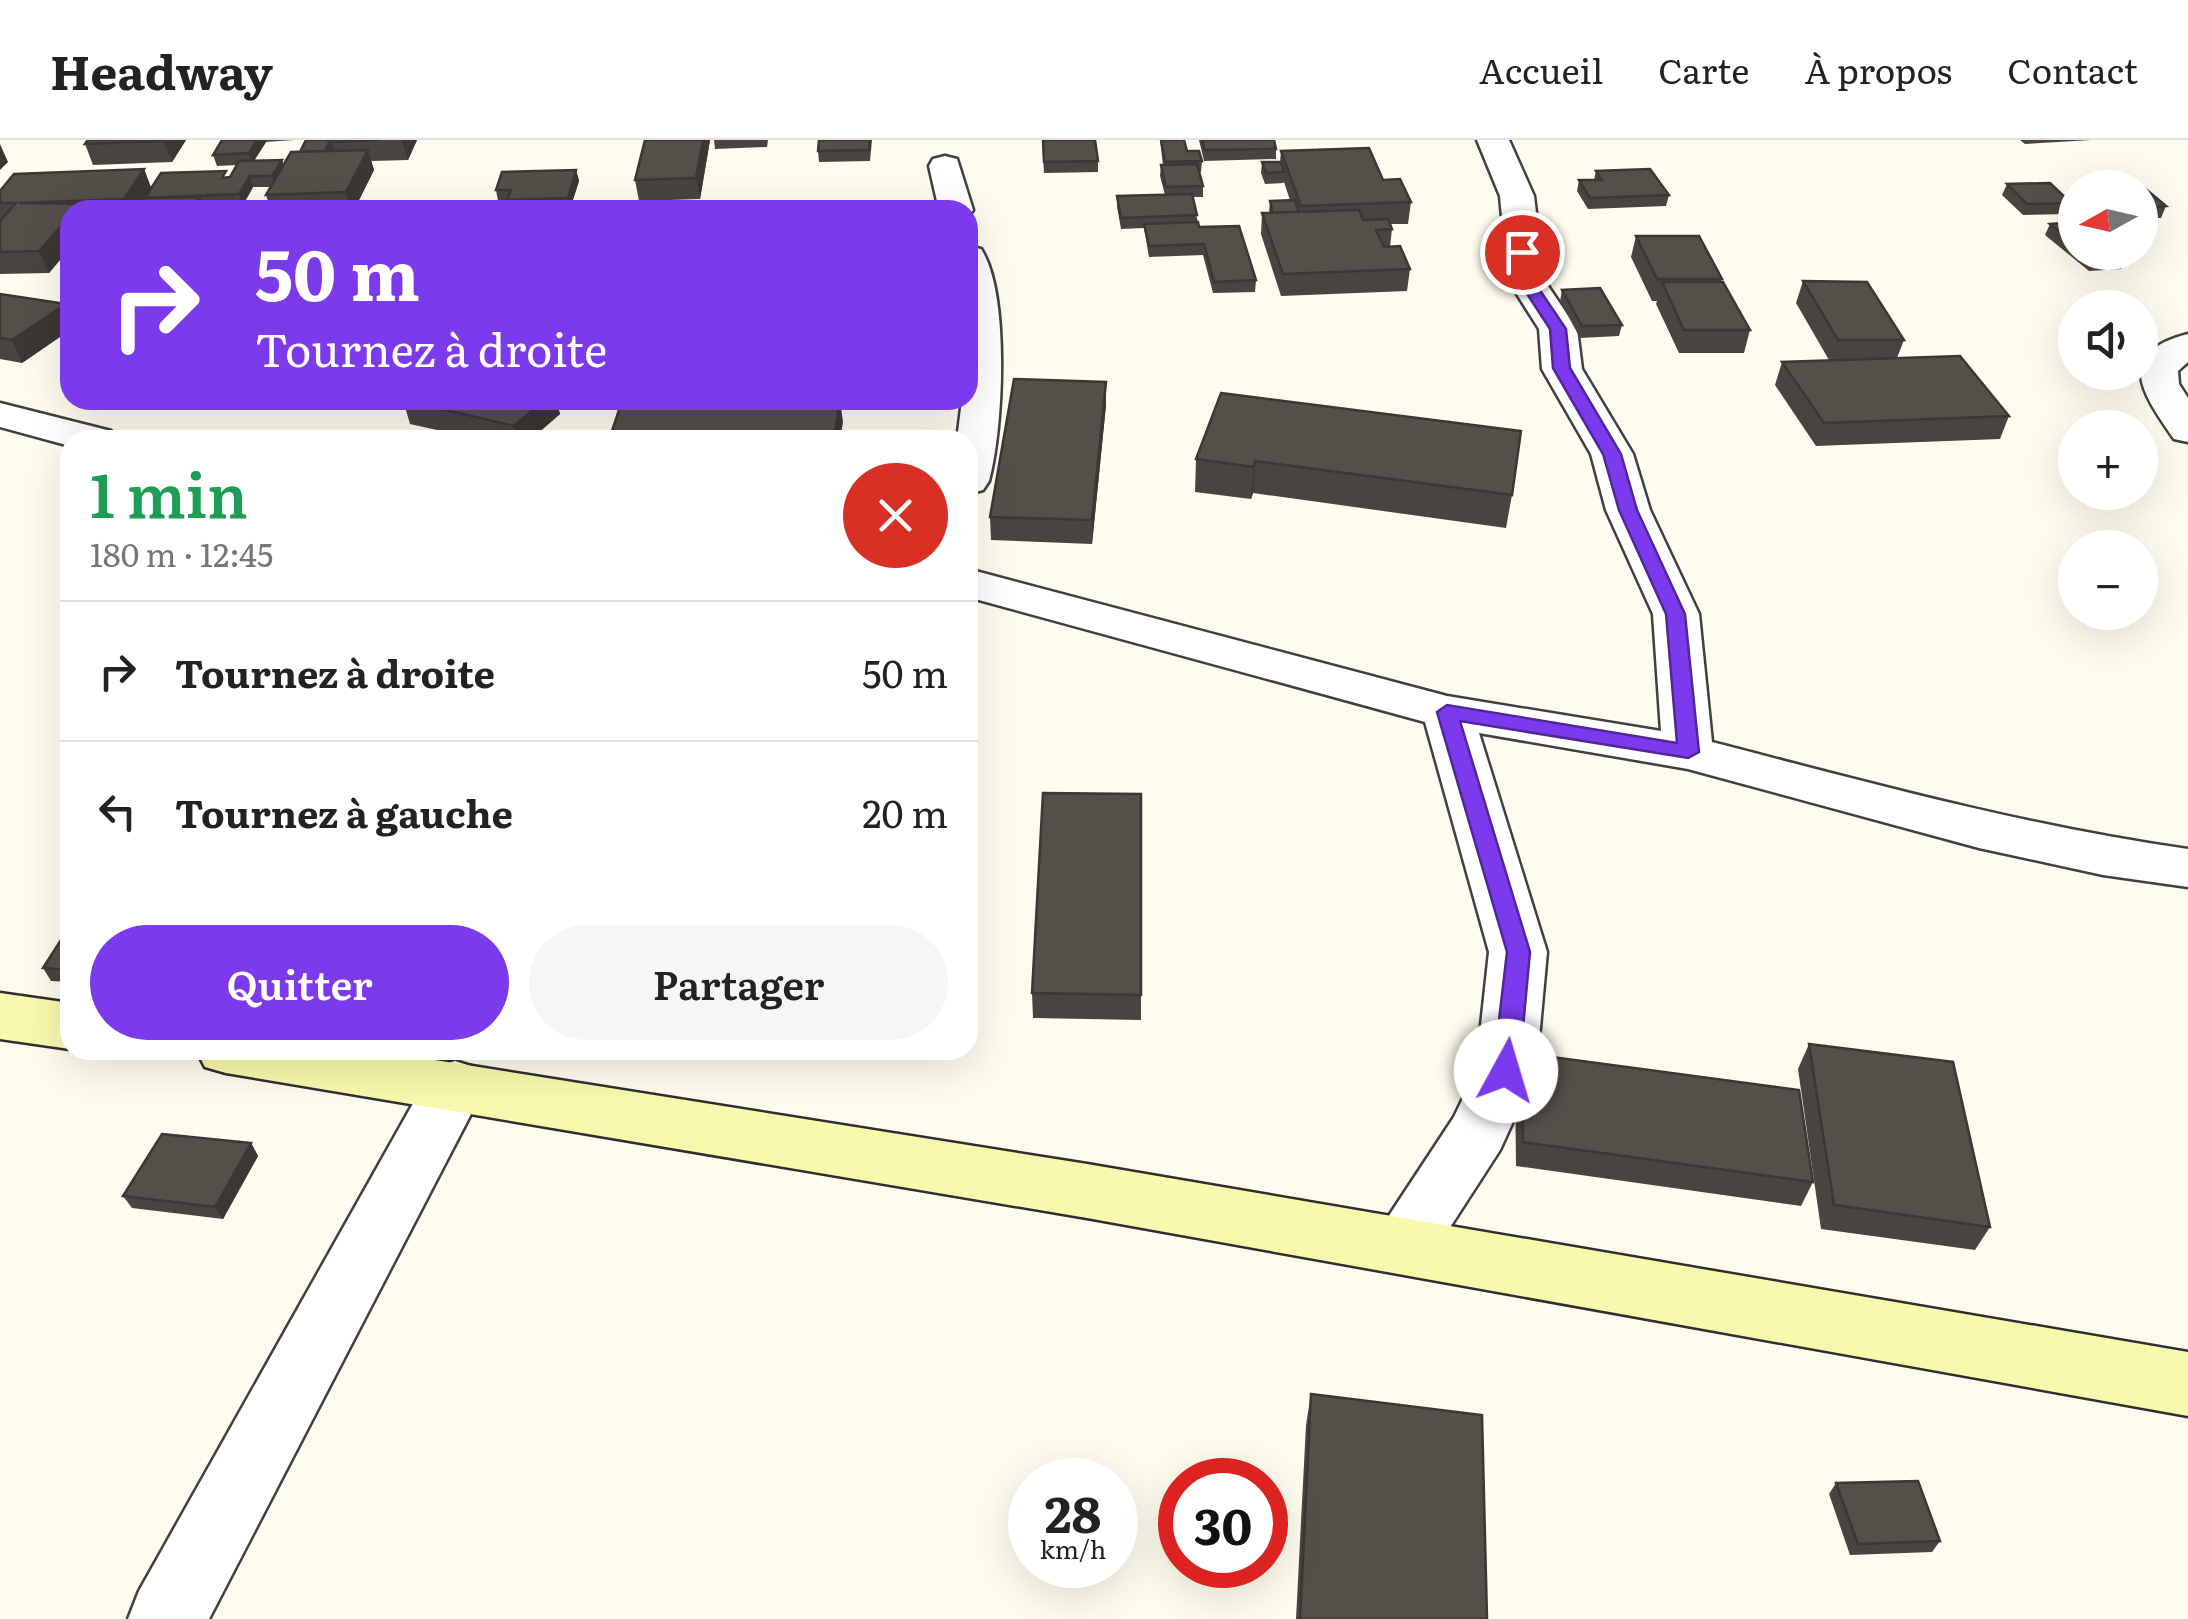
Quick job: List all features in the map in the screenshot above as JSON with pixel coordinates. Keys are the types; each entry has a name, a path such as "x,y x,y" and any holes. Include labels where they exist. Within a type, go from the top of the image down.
{"street":[{"path":"1492,140 1516,196 1526,280 1558,329 1562,368 1612,454 1628,510 1676,614 1688,752"},
{"path":"945,166 954,200"},
{"path":"976,430 982,392 978,316"},
{"path":"2188,346 2170,356 2158,370 2160,384 2188,430"},
{"path":"0,415 60,431"},
{"path":"978,587 1447,712 1688,752 1979,830 2103,856 2188,868"},
{"path":"1402,1246 1478,1132 1506,1071 1518,952 1447,712"},
{"path":"0,1016 60,1025"},
{"path":"291,1060 1402,1246 2188,1384"},
{"path":"167,1619 455,1085"}],"building":[{"path":"88,140 165,140 85,144"},
{"path":"222,140 257,140 249,153 213,155"},
{"path":"306,140 330,140 325,151 300,152"},
{"path":"645,140 703,140 696,178 635,180"},
{"path":"819,140 870,140 869,150 818,151"},
{"path":"1043,140 1095,140 1098,161 1044,162"},
{"path":"1161,140 1184,140 1187,151 1199,151 1202,161 1165,162"},
{"path":"1202,140 1274,140 1276,149 1205,150"},
{"path":"1369,148 1383,180 1400,179 1411,202 1301,206 1281,151"},
{"path":"368,150 346,192 266,195 291,152"},
{"path":"282,160 272,176 250,176 239,194 144,200 161,173 226,171 222,178 230,177 239,161"},
{"path":"1262,162 1281,162 1284,172 1266,173"},
{"path":"1197,164 1203,186 1166,187 1161,165"},
{"path":"144,169 124,199 19,203 60,204 60,227 39,251 0,252 0,221 16,203 0,203 0,191 14,174"},
{"path":"1650,169 1669,195 1590,198 1579,180 1602,180 1596,171"},
{"path":"576,170 568,198 507,200 511,190 496,190 502,172"},
{"path":"2050,183 2058,191 2058,203 2027,204 2007,184"},
{"path":"1192,194 1197,215 1121,218 1117,196"},
{"path":"200,197 198,200 145,198"},
{"path":"1295,200 1299,212 1273,213 1270,201"},
{"path":"1359,210 1363,220 1388,219 1392,229 1376,230 1384,247 1400,246 1410,269 1283,274 1262,213"},
{"path":"1198,222 1199,227 1239,226 1256,280 1214,282 1204,244 1149,246 1144,224"},
{"path":"1636,236 1699,236 1722,279 1657,279"},
{"path":"1803,281 1867,282 1904,340 1838,340"},
{"path":"1662,282 1723,282 1750,330 1684,330"},
{"path":"1600,288 1622,325 1582,326 1562,290"},
{"path":"0,294 60,303 60,308 12,340 0,338"},
{"path":"1960,356 2009,416 1824,423 1782,362"},
{"path":"1014,379 1106,382 1092,520 990,517"},
{"path":"1221,393 1521,431 1512,495 1255,461 1254,467 1196,459"},
{"path":"446,410 532,410 514,426"},
{"path":"619,410 838,410 836,430 612,430"},
{"path":"1043,793 1141,794 1141,995 1032,993"},
{"path":"60,942 60,969 43,968"},
{"path":"1809,1044 1953,1062 1990,1227 1834,1205"},
{"path":"1522,1053 1799,1090 1813,1182 1523,1142"},
{"path":"162,1134 251,1143 215,1207 123,1196"},
{"path":"1311,1394 1482,1415 1487,1619 1300,1619"},
{"path":"1918,1481 1940,1541 1858,1544 1836,1483"}],"route":[{"path":"1506,1071 1518,952 1447,712 1688,752 1676,614 1628,510 1612,454 1562,368 1558,329 1526,280 1522,252"}]}
